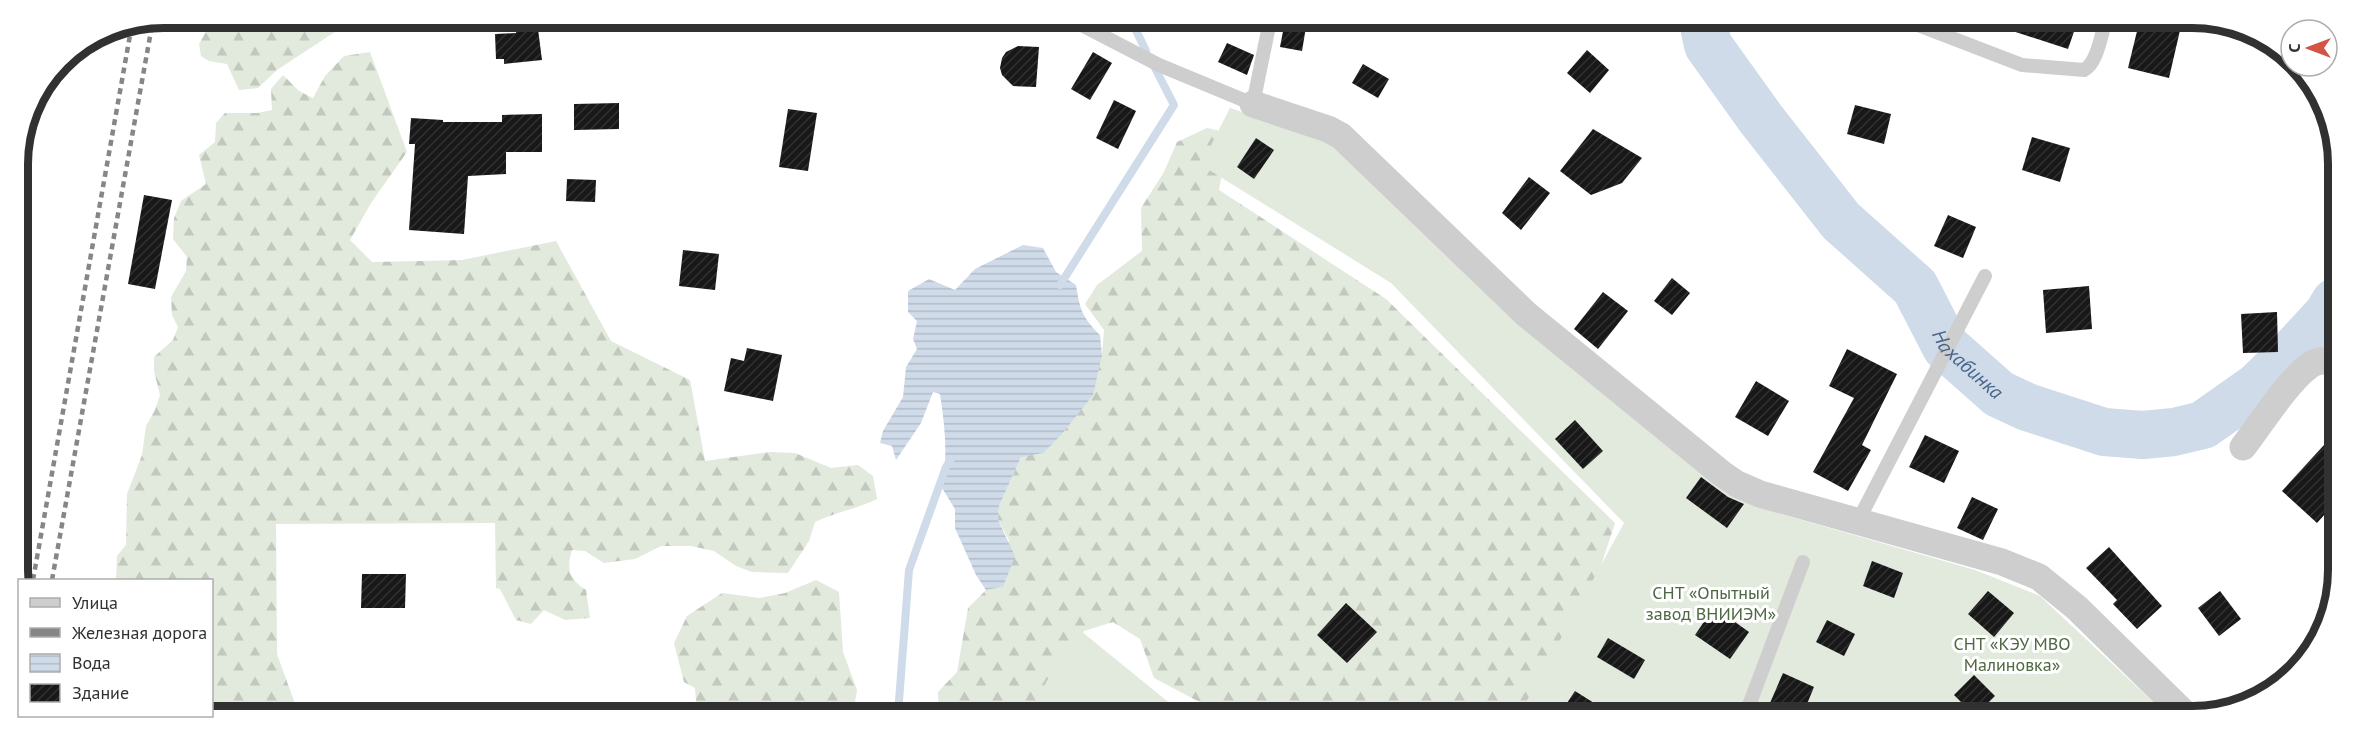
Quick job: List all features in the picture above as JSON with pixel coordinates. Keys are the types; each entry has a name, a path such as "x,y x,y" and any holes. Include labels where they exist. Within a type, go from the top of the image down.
{"street":[{"path":"1252,104 1328,129 1341,136 1526,314 1737,484 1760,494 2001,562 2039,577 2077,608 2177,706"},
{"path":"2243,447 2309,365 2328,361"}],"lane":[{"path":"1087,28 1159,65 1252,104 1268,28"},
{"path":"1926,28 2022,65 2084,70 2089,67 2103,28"},
{"path":"1858,521 1985,276"},
{"path":"1749,706 1803,562"}],"green space":[{"path":"208,28 341,28 277,70 258,88 239,90 227,64 209,61 201,56 199,44"},
{"path":"370,52 407,152 371,203 350,240 372,262 462,260 556,241 611,341 690,380 705,461 770,452 795,453 831,468 858,465 873,476 877,499 815,522 809,541 788,573 752,572 736,566 714,551 691,546 661,546 635,559 604,563 585,551 572,550 569,563 570,573 586,590 590,618 565,620 544,610 531,624 516,620 500,589 496,588 495,523 276,524 277,654 296,706 213,706 213,579 116,579 117,556 126,545 127,494 142,455 146,426 160,395 154,371 154,357 173,340 178,327 172,315 171,297 186,271 187,257 173,239 174,218 181,201 206,184 199,155 215,142 216,123 225,113 257,113 272,110 271,89 283,75 299,91 313,98 325,76 344,56"},
{"name":"СНТ «Опытный завод ВНИИЭМ»","path":"1230,108 1329,141 1684,457 1781,514 1975,570 2040,596 2157,706 1524,706 1624,523 1391,283 1201,165"},
{"path":"1207,128 1229,133 1219,190 1386,299 1615,523 1586,611 1546,706 1207,706 1154,678 1140,639 1113,622 1084,631 1058,706 939,706 938,692 957,672 968,608 986,590 1003,587 1009,540 998,520 999,506 1021,457 1102,355 1104,330 1085,304 1097,285 1142,251 1141,208 1164,172 1177,142"},
{"path":"816,580 839,592 843,652 857,690 854,706 696,706 695,688 684,682 674,643 687,616 722,593 760,598 785,593"},
{"path":"1076,627 1173,706 1033,706"}],"water":[{"path":"1023,245 1043,248 1056,272 1076,285 1083,313 1100,335 1102,355 1093,395 1061,435 1043,453 1021,457 999,506 998,520 1015,556 1003,587 986,590 976,575 955,528 955,509 942,488 945,441 940,394 933,392 921,423 896,460 892,446 880,443 883,431 903,397 906,367 917,349 913,339 917,321 908,312 908,291 929,279 955,290 975,269"}],"building":[{"path":"1284,28 1306,28 1302,51 1280,47"},
{"path":"2003,28 2075,28 2068,49"},
{"path":"2138,28 2181,28 2169,78 2128,68"},
{"path":"538,29 542,60 504,64 504,59 496,59 495,34"},
{"path":"1227,43 1254,55 1247,75 1218,62"},
{"path":"1018,46 1039,47 1036,87 1013,86 1002,75 1000,68 1002,58 1006,52"},
{"path":"1587,50 1609,70 1590,93 1567,73"},
{"path":"1093,52 1112,63 1090,100 1071,89"},
{"path":"1363,64 1389,79 1378,98 1352,83"},
{"path":"1114,100 1136,111 1118,149 1096,138"},
{"path":"619,103 619,129 574,130 574,104"},
{"path":"1855,105 1891,114 1884,144 1847,134"},
{"path":"788,109 817,113 808,171 779,167"},
{"path":"542,114 542,152 506,152 506,174 468,176 464,234 409,230 415,144 409,144 411,118 443,120 443,122 502,122 502,115"},
{"path":"1593,129 1642,158 1622,183 1591,195 1560,171"},
{"path":"2032,137 2070,148 2060,182 2022,170"},
{"path":"1256,138 1274,150 1254,179 1237,167"},
{"path":"1529,177 1550,193 1521,230 1502,213"},
{"path":"567,179 596,180 595,202 566,201"},
{"path":"144,195 172,200 155,289 128,284"},
{"path":"1948,215 1976,227 1963,258 1934,246"},
{"path":"683,250 719,254 715,290 679,286"},
{"path":"1672,278 1690,293 1672,315 1654,301"},
{"path":"2089,286 2092,329 2046,333 2043,290"},
{"path":"1603,292 1628,311 1598,349 1574,329"},
{"path":"2277,312 2278,352 2243,353 2241,314"},
{"path":"747,348 782,355 773,401 724,391 731,358 744,361"},
{"path":"1847,349 1897,374 1862,445 1871,450 1848,491 1813,472 1854,398 1829,386"},
{"path":"1756,381 1789,401 1768,436 1735,417"},
{"path":"1575,420 1603,451 1583,469 1555,439"},
{"path":"1925,435 1959,451 1944,483 1909,467"},
{"path":"2328,441 2328,511 2317,523 2282,491"},
{"path":"1701,477 1728,497 1744,504 1727,528 1686,498"},
{"path":"1972,497 1998,509 1983,540 1957,528"},
{"path":"2109,547 2162,606 2137,629 2113,604 2117,600 2086,568"},
{"path":"1872,561 1903,573 1894,598 1863,586"},
{"path":"362,574 406,574 405,608 361,608"},
{"path":"1988,591 2014,613 1994,637 1968,614"},
{"path":"2220,591 2241,619 2219,636 2198,608"},
{"path":"1346,603 1377,632 1347,663 1317,635"},
{"path":"1714,607 1749,632 1730,659 1695,635"},
{"path":"1827,620 1855,634 1844,656 1816,642"},
{"path":"1608,638 1645,660 1634,679 1597,657"},
{"path":"1783,673 1814,687 1806,706 1769,706"},
{"path":"1974,675 1995,696 1985,706 1965,706 1954,695"},
{"path":"1575,691 1599,706 1565,706"}],"waterway":[{"path":"1135,28 1146,51"},
{"name":"Нахабинка","path":"1704,28 1708,45 1761,119 1841,221 1915,287 1946,347 1999,394 2027,407 2104,432 2143,435 2174,432 2203,425 2257,387 2328,314"},
{"path":"1060,285 1174,105 1155,68"},
{"path":"899,706 909,570 946,467 951,459"}],"railway":[{"path":"52,579 151,29"},
{"path":"33,579 130,33"}],"park label":[{"name":"СНТ «КЭУ МВО Малиновка»","path":"2012,654"}]}
